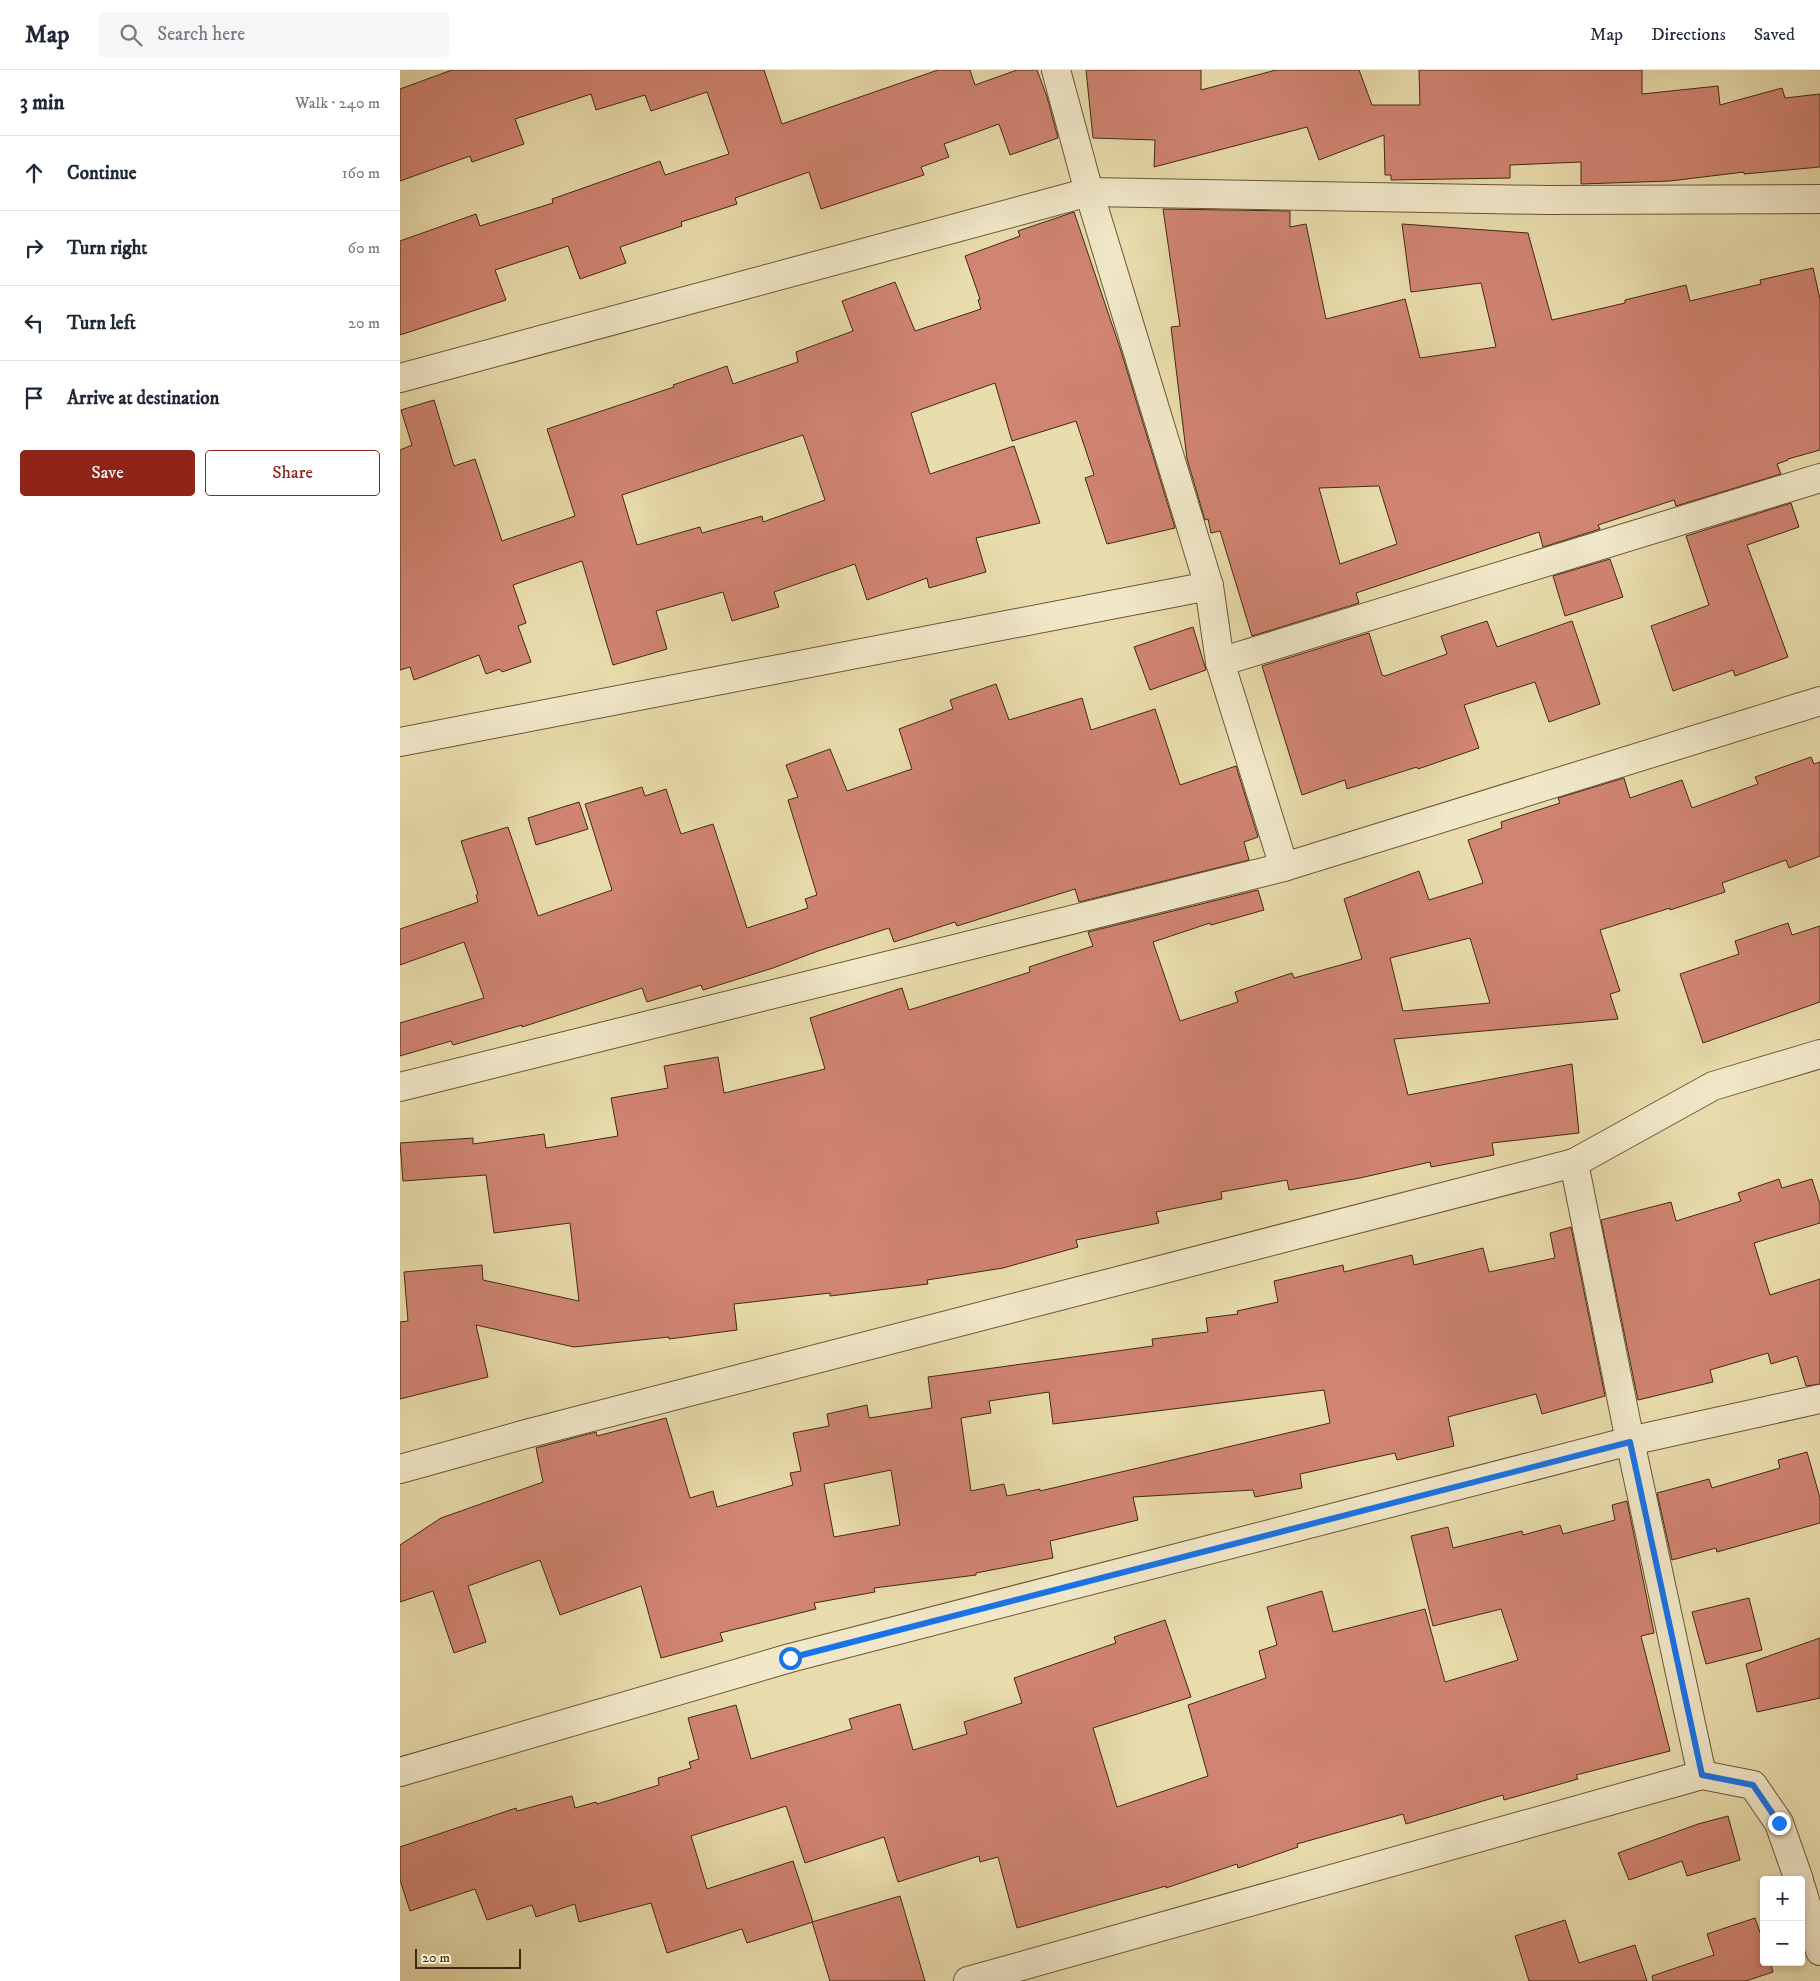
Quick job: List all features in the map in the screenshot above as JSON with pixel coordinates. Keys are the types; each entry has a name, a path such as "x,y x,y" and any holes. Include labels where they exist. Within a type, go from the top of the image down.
{"street":[{"path":"1056,70 1089,192 1209,586 1220,662 1284,867"},
{"path":"400,378 1089,192 1546,200 1820,199"},
{"path":"1220,662 1820,478"},
{"path":"400,742 1209,586"},
{"path":"400,1088 1284,867 1820,701"},
{"path":"400,1469 526,1434 1574,1163 1713,1086 1820,1054"},
{"path":"1574,1163 1630,1442 1702,1775"},
{"path":"400,1772 790,1658 1630,1442 1820,1399"},
{"path":"968,1981 1702,1775 1753,1785 1779,1823 1798,1876"},
{"path":"1805,1878 1820,1874"},
{"path":"1805,1901 1820,1952"}],"building":[{"path":"452,70 764,70 782,124 938,70 970,70 975,85 1017,70 1037,70 1047,97 1058,138 1010,155 999,124 944,144 949,157 921,167 924,175 821,209 809,172 735,198 737,204 681,222 682,226 620,247 626,263 580,279 568,246 495,270 506,300 400,335 400,241 476,214 480,226 553,203 552,199 660,161 665,175 729,154 707,92 651,111 645,95 596,110 591,94 515,119 524,144 472,162 470,156 400,181 400,89"},
{"path":"1086,70 1201,70 1201,90 1276,70 1359,70 1372,105 1420,105 1419,70 1642,70 1642,94 1718,86 1720,105 1782,88 1785,98 1820,94 1820,167 1744,174 1744,172 1670,181 1581,184 1581,162 1510,165 1510,178 1391,180 1391,175 1385,175 1384,135 1319,160 1307,127 1154,167 1155,140 1093,138"},
{"path":"1163,209 1290,211 1290,227 1306,224 1326,319 1405,299 1420,358 1496,347 1481,283 1411,292 1402,224 1528,233 1552,320 1625,303 1625,300 1686,285 1690,301 1761,284 1760,280 1813,268 1820,299 1820,450 1777,464 1781,474 1676,506 1674,500 1598,525 1600,529 1543,547 1539,532 1356,593 1359,603 1252,636 1220,531 1211,533 1208,519 1205,520 1187,459 1171,327 1180,326","holes":["1379,486 1397,544 1340,564 1319,488"]},
{"path":"1074,212 1121,351 1175,528 1107,544 1085,478 1094,475 1076,421 1012,441 995,383 911,413 930,474 1014,446 1040,523 976,538 986,572 929,588 927,578 867,600 855,564 774,592 779,607 732,621 723,592 656,611 667,649 613,665 582,561 513,585 526,623 518,626 531,662 502,672 500,669 486,674 479,655 414,680 410,667 400,670 400,450 412,445 401,410 434,400 454,466 475,459 502,541 575,516 547,429 674,387 673,385 727,366 733,384 798,362 796,352 853,331 842,301 895,282 915,331 981,309 978,300 980,299 965,256 1020,236 1018,231","holes":["803,435 825,500 763,522 762,516 702,533 700,527 637,545 622,495"]},
{"path":"1791,503 1799,527 1747,545 1788,657 1735,676 1733,670 1673,691 1651,626 1709,605 1686,536"},
{"path":"1610,559 1623,597 1565,616 1553,576"},
{"path":"1487,621 1497,647 1572,621 1600,704 1549,722 1535,682 1464,705 1479,748 1418,769 1417,767 1347,789 1345,780 1302,795 1262,666 1369,633 1382,675 1385,676 1447,654 1441,636"},
{"path":"1193,627 1206,670 1150,690 1134,647"},
{"path":"996,684 1009,720 1082,698 1091,730 1155,709 1180,785 1236,766 1258,837 1244,842 1249,860 1079,902 1075,889 957,926 955,922 894,942 889,928 703,990 701,985 647,1002 642,988 522,1027 522,1025 453,1045 451,1041 400,1056 400,1023 484,998 464,942 400,965 400,929 478,902 476,895 478,894 461,841 508,827 538,916 612,890 585,804 642,787 645,796 666,789 681,834 713,824 747,928 808,908 805,899 817,895 788,800 798,797 786,765 830,749 847,791 912,769 899,729 953,709 950,700"},
{"path":"1811,757 1814,764 1820,762 1820,856 1789,868 1786,860 1722,883 1725,892 1600,930 1620,991 1610,994 1618,1019 1394,1039 1408,1095 1572,1064 1579,1133 1492,1143 1494,1155 1431,1167 1430,1162 1360,1178 1289,1190 1287,1180 1221,1192 1222,1199 1156,1212 1159,1223 1076,1240 1078,1247 1003,1268 927,1280 928,1284 830,1296 830,1293 734,1304 737,1330 669,1339 669,1337 574,1347 476,1325 488,1377 400,1399 400,1322 408,1321 404,1272 482,1265 483,1280 579,1301 570,1223 494,1233 486,1175 403,1181 400,1143 473,1138 473,1144 544,1134 546,1148 618,1136 611,1098 668,1088 664,1066 718,1057 724,1093 825,1069 810,1018 902,988 909,1010 1030,972 1029,967 1093,946 1088,932 1258,890 1264,910 1211,925 1210,923 1153,942 1180,1021 1238,1002 1235,992 1292,973 1294,978 1362,959 1344,899 1419,871 1429,900 1483,883 1468,840 1502,828 1501,822 1560,803 1558,798 1624,778 1630,798 1682,780 1692,808 1758,784 1755,777","holes":["1470,938 1490,1003 1403,1011 1390,958"]},
{"path":"579,802 588,829 536,845 528,818"},
{"path":"1788,923 1792,935 1820,926 1820,1002 1703,1043 1680,974 1739,954 1735,941"},
{"path":"1779,1179 1782,1188 1812,1179 1820,1204 1820,1223 1754,1243 1770,1295 1820,1279 1820,1384 1806,1386 1797,1356 1771,1364 1768,1353 1710,1370 1713,1382 1638,1400 1601,1220 1671,1202 1676,1221 1741,1201 1738,1193"},
{"path":"1571,1227 1605,1396 1542,1414 1536,1394 1448,1417 1454,1446 1397,1460 1395,1453 1300,1474 1302,1488 1255,1497 1253,1490 1133,1497 1138,1520 1050,1541 1053,1558 976,1573 976,1575 874,1588 875,1592 814,1603 816,1609 720,1633 723,1641 661,1658 641,1586 560,1615 540,1560 468,1586 486,1642 454,1653 433,1591 400,1602 400,1545 441,1518 543,1482 536,1448 596,1432 597,1436 666,1418 690,1498 713,1491 717,1507 793,1485 790,1473 801,1471 793,1433 829,1426 827,1414 867,1405 869,1418 932,1408 928,1377 1153,1346 1152,1339 1208,1332 1206,1318 1238,1314 1237,1311 1278,1302 1274,1281 1343,1265 1344,1272 1412,1255 1414,1265 1483,1248 1489,1272 1555,1258 1550,1233","holes":["1324,1390 1330,1423 1040,1491 1040,1489 1007,1496 1004,1484 971,1491 961,1418 991,1413 989,1401 1049,1392 1053,1424","891,1470 900,1525 834,1537 824,1484"]},
{"path":"1807,1452 1820,1498 1820,1523 1717,1552 1716,1548 1672,1560 1657,1493 1709,1479 1712,1488 1780,1468 1778,1460"},
{"path":"1627,1501 1654,1633 1641,1636 1670,1751 1576,1775 1578,1779 1504,1800 1503,1795 1406,1824 1403,1814 1297,1844 1298,1847 1238,1868 1237,1864 1166,1888 1166,1886 1017,1928 998,1857 980,1862 979,1856 898,1882 884,1837 805,1863 786,1806 691,1836 707,1889 793,1861 813,1922 747,1943 742,1929 667,1953 651,1903 579,1922 575,1904 536,1917 532,1905 487,1920 475,1889 410,1911 400,1880 400,1847 516,1808 517,1811 572,1796 575,1808 596,1802 597,1804 659,1785 658,1778 691,1768 689,1762 699,1759 688,1718 736,1705 751,1759 852,1729 849,1719 900,1704 913,1750 967,1734 964,1722 1022,1703 1014,1678 1116,1643 1114,1637 1165,1620 1191,1697 1093,1728 1117,1807 1208,1776 1188,1705 1266,1678 1259,1651 1277,1645 1267,1607 1322,1591 1333,1632 1425,1609 1445,1682 1518,1660 1501,1609 1433,1626 1411,1536 1448,1527 1453,1548 1522,1531 1523,1535 1560,1525 1563,1534 1615,1520 1612,1505"},
{"path":"1749,1598 1762,1650 1706,1664 1692,1612"},
{"path":"1820,1638 1820,1698 1757,1712 1746,1664"},
{"path":"1728,1816 1740,1860 1687,1876 1682,1861 1629,1880 1618,1853 1698,1824"},
{"path":"900,1896 925,1981 830,1981 812,1922"},
{"path":"1755,1918 1760,1932 1760,1966 1771,1966 1773,1972 1746,1981 1653,1981 1652,1976 1714,1955 1707,1934"},
{"path":"1565,1920 1579,1963 1635,1945 1647,1981 1529,1981 1515,1936"}],"route":[{"path":"790,1658 1630,1442 1702,1775 1753,1785 1779,1823"}]}
